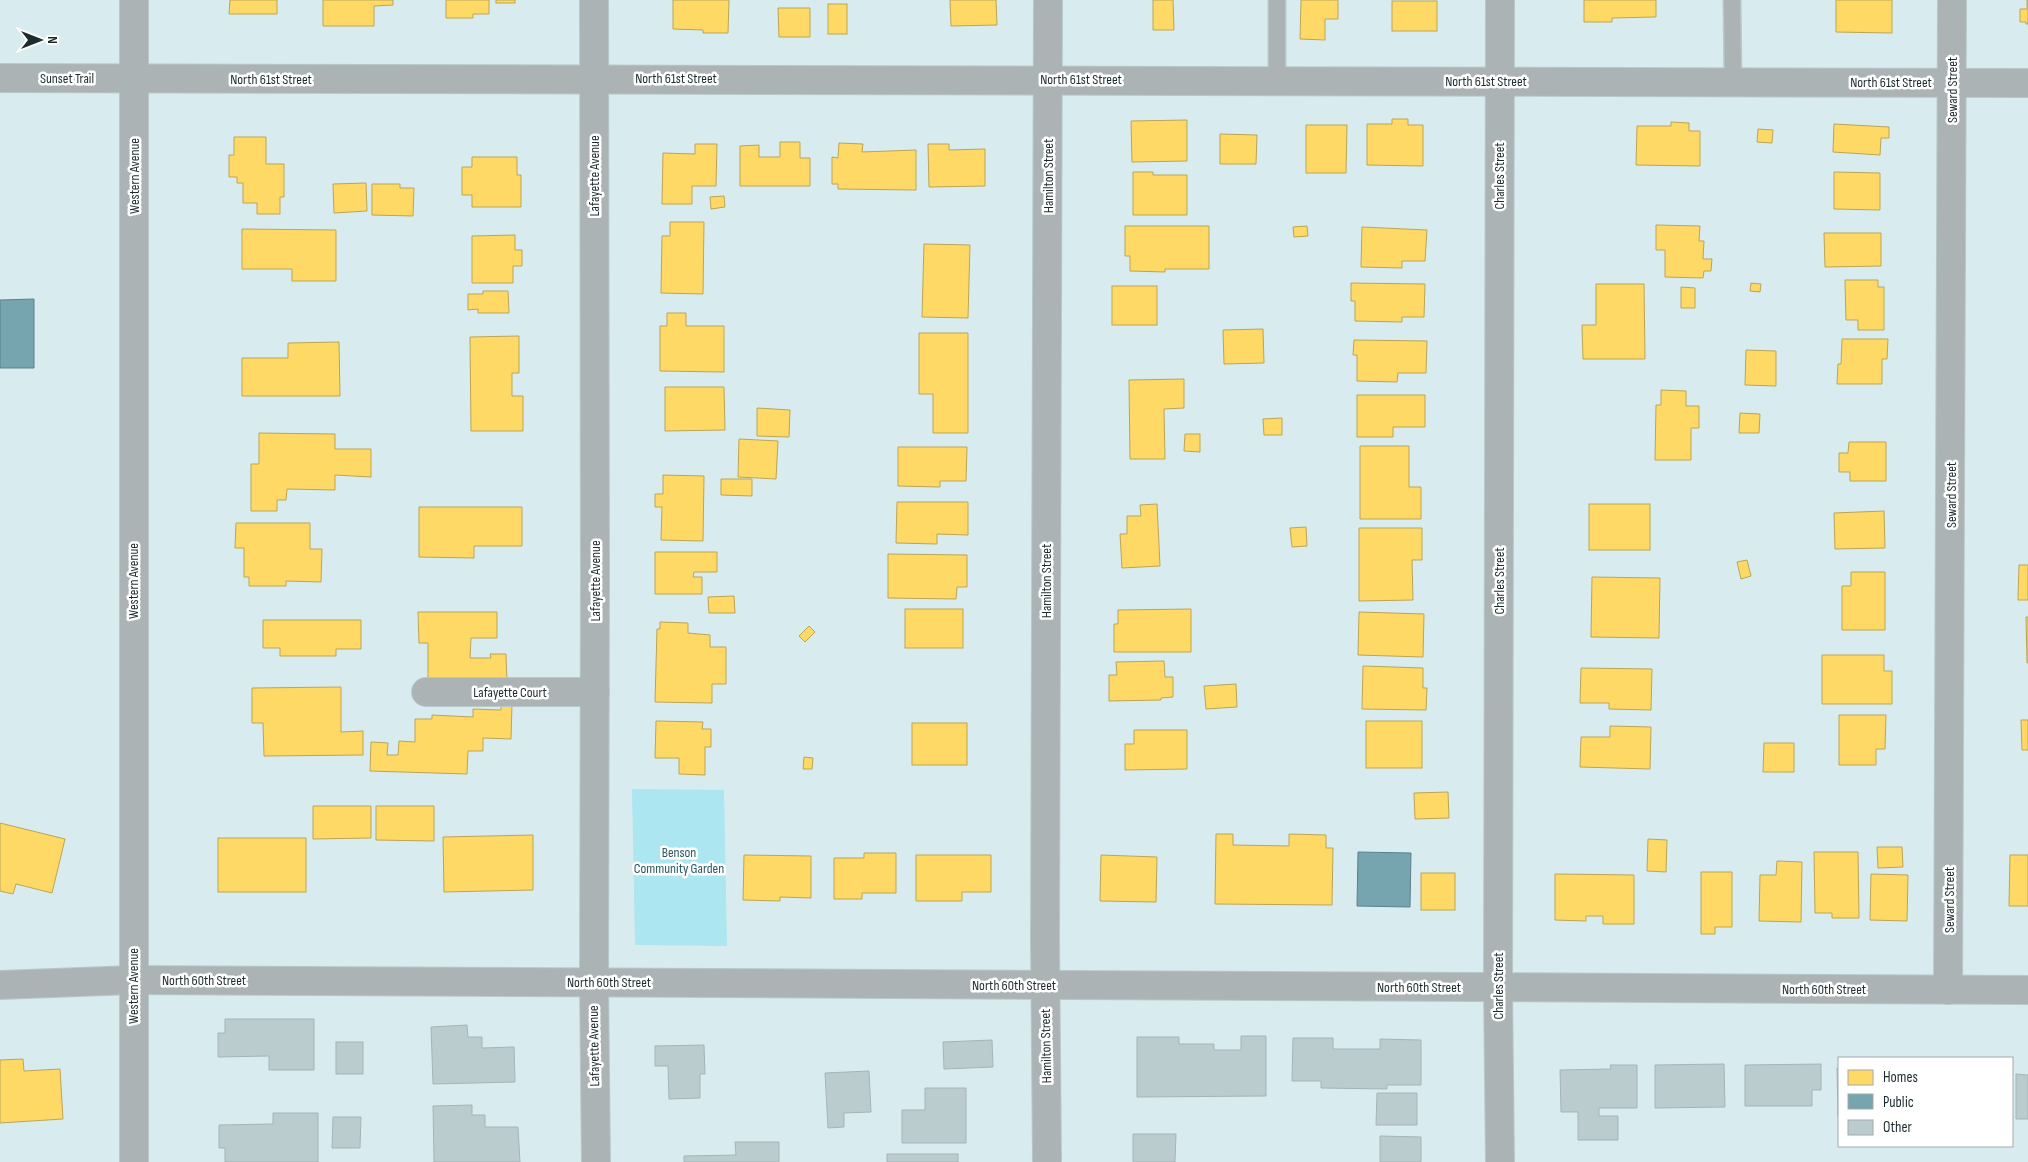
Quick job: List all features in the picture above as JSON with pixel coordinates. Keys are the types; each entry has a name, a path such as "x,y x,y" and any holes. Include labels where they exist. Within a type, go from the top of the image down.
{"street":[{"name":"Western Avenue","path":"134,0 134,1162"},
{"name":"Lafayette Avenue","path":"594,0 594,982 596,1162"},
{"name":"Hamilton Street","path":"1047,1162 1045,985 1048,0"},
{"name":"Charles Street","path":"1500,0 1498,988 1500,1162"},
{"name":"Seward Street","path":"1948,990 1952,0"},
{"name":"Sunset Trail","path":"0,78 134,79"},
{"name":"North 61st Street","path":"134,79 593,78 2028,83"},
{"name":"Lafayette Court","path":"426,692 595,692"},
{"name":"North 60th Street","path":"0,985 133,980 2028,990"}],"lane":[{"path":"1277,0 1277,80"},
{"path":"1732,0 1734,82"}],"green space":[{"name":"Benson Community Garden","path":"632,789 724,790 727,946 635,945"}],"building: Homes":[{"path":"230,0 277,0 277,14 229,14"},
{"path":"323,0 393,0 393,5 374,6 374,26 323,26"},
{"path":"446,0 489,0 489,14 473,14 473,18 446,18"},
{"path":"496,0 515,0 515,3 496,3"},
{"path":"673,0 729,0 728,33 703,33 703,30 673,29"},
{"path":"950,0 996,0 997,25 951,26"},
{"path":"1153,0 1173,0 1174,30 1153,30"},
{"path":"1301,0 1338,0 1338,19 1325,19 1325,40 1300,39"},
{"path":"1584,0 1656,0 1656,17 1612,18 1612,22 1584,22"},
{"path":"1836,0 1892,0 1892,33 1836,32"},
{"path":"2027,0 2028,24 2026,24 2026,22 2020,22 2020,9 2027,9"},
{"path":"1392,1 1437,1 1437,31 1392,31"},
{"path":"828,4 847,4 847,34 828,34"},
{"path":"778,8 810,8 810,37 779,37"},
{"path":"1392,119 1408,119 1408,125 1423,125 1423,166 1367,165 1367,124 1392,124"},
{"path":"1187,120 1187,161 1132,162 1131,121"},
{"path":"1671,122 1689,123 1689,131 1700,131 1700,166 1636,165 1637,126 1671,126"},
{"path":"1834,124 1889,127 1889,138 1881,138 1880,155 1833,152"},
{"path":"1306,125 1347,125 1346,173 1306,173"},
{"path":"1758,129 1773,130 1772,143 1757,142"},
{"path":"1220,134 1257,135 1256,164 1220,164"},
{"path":"234,137 266,137 266,164 284,164 284,197 280,197 280,214 257,214 257,203 243,203 243,183 237,183 237,177 229,177 229,155 234,155"},
{"path":"780,142 800,142 800,158 810,158 810,186 740,186 740,146 759,145 759,157 780,157"},
{"path":"839,143 863,144 862,152 916,150 916,190 838,189 838,184 832,184 832,157 838,158"},
{"path":"695,144 717,144 716,186 692,186 692,204 662,204 663,153 695,154"},
{"path":"928,144 949,144 949,150 985,149 985,186 929,187"},
{"path":"472,157 517,157 517,175 521,175 521,207 472,207 472,195 462,195 462,167 472,167"},
{"path":"1133,172 1153,172 1153,175 1187,175 1187,215 1133,215"},
{"path":"1834,172 1880,173 1880,210 1834,209"},
{"path":"366,183 367,211 334,213 333,184"},
{"path":"372,184 400,184 400,188 414,188 413,216 372,215"},
{"path":"724,196 725,207 711,209 710,197"},
{"path":"670,222 704,222 703,294 661,293 662,236 670,236"},
{"path":"1656,225 1700,226 1699,241 1704,241 1703,259 1712,259 1711,271 1704,271 1703,278 1665,277 1665,250 1656,250"},
{"path":"1125,226 1209,226 1209,269 1165,269 1165,272 1130,271 1130,256 1125,256"},
{"path":"1307,226 1308,236 1294,237 1293,227"},
{"path":"1362,227 1427,230 1425,261 1402,261 1402,268 1361,267"},
{"path":"242,229 336,230 336,281 292,281 292,269 242,269"},
{"path":"1824,233 1881,233 1881,266 1825,267"},
{"path":"515,235 515,250 522,250 522,266 513,266 513,283 472,283 472,236"},
{"path":"924,244 970,245 968,318 922,317"},
{"path":"1845,280 1878,280 1878,287 1884,287 1884,330 1858,330 1858,320 1846,320"},
{"path":"1351,283 1425,284 1424,317 1402,317 1402,322 1355,321 1355,301 1351,301"},
{"path":"1751,283 1761,284 1760,292 1750,291"},
{"path":"1596,284 1644,284 1645,359 1583,359 1582,325 1596,325"},
{"path":"1112,286 1157,286 1157,325 1112,325"},
{"path":"1681,287 1695,288 1695,308 1681,308"},
{"path":"483,291 508,291 509,313 478,313 478,309 468,310 468,294 483,294"},
{"path":"667,313 686,313 686,326 724,326 724,372 660,371 660,326 667,326"},
{"path":"1263,329 1264,363 1224,364 1223,330"},
{"path":"919,333 968,333 968,433 933,433 933,394 919,394"},
{"path":"519,336 519,373 512,373 512,396 523,396 523,431 471,431 470,337"},
{"path":"1842,339 1888,339 1887,359 1882,359 1882,384 1837,384 1838,364 1841,364"},
{"path":"1354,340 1427,341 1426,373 1398,373 1397,382 1357,381 1357,355 1353,355"},
{"path":"339,342 340,396 242,396 242,358 288,358 288,343"},
{"path":"1746,350 1776,351 1776,386 1745,385"},
{"path":"1184,379 1184,408 1164,409 1165,459 1130,459 1129,380"},
{"path":"665,387 724,387 725,430 665,431"},
{"path":"1661,390 1686,391 1686,406 1699,406 1699,428 1691,428 1691,460 1655,460 1656,405 1661,405"},
{"path":"1357,395 1425,395 1425,427 1393,427 1393,437 1357,437"},
{"path":"757,408 790,410 789,437 757,436"},
{"path":"1740,413 1760,414 1759,433 1739,433"},
{"path":"1282,418 1282,435 1264,435 1263,419"},
{"path":"259,433 335,434 335,449 371,449 371,477 335,475 335,490 287,489 286,500 277,500 277,511 251,511 251,464 259,464"},
{"path":"1185,434 1200,434 1200,452 1184,451"},
{"path":"739,439 778,441 776,479 738,477"},
{"path":"1849,442 1886,442 1886,481 1850,481 1850,472 1839,472 1839,453 1848,453"},
{"path":"1360,446 1409,446 1409,487 1421,487 1421,519 1360,519"},
{"path":"898,447 967,447 966,481 940,481 940,487 898,486"},
{"path":"663,475 704,476 703,541 661,540 662,507 655,507 655,494 663,494"},
{"path":"721,479 752,479 752,496 721,495"},
{"path":"897,502 968,502 968,535 937,534 937,544 896,543"},
{"path":"1157,504 1160,566 1122,568 1120,534 1127,534 1127,516 1141,516 1140,505"},
{"path":"1589,504 1650,504 1650,550 1589,550"},
{"path":"419,507 522,507 522,546 474,546 474,558 419,557"},
{"path":"1884,511 1885,548 1835,549 1834,513"},
{"path":"236,523 310,523 310,549 322,549 321,582 286,581 286,586 249,586 249,577 244,577 244,548 235,548"},
{"path":"1306,527 1307,546 1292,547 1290,528"},
{"path":"1359,528 1422,528 1422,560 1412,560 1413,600 1359,601"},
{"path":"655,552 717,552 717,572 694,572 693,577 702,577 702,594 655,594"},
{"path":"888,554 967,555 967,587 957,587 956,599 888,598"},
{"path":"1747,560 1751,576 1741,579 1737,562"},
{"path":"2019,565 2028,565 2028,600 2018,600"},
{"path":"1851,572 1885,572 1885,630 1842,630 1842,586 1851,586"},
{"path":"1592,577 1660,578 1659,638 1591,637"},
{"path":"734,596 735,613 709,613 708,597"},
{"path":"905,609 963,609 963,648 905,648"},
{"path":"1191,609 1191,652 1114,652 1114,624 1118,624 1118,610"},
{"path":"418,612 497,612 497,638 471,638 470,658 491,658 490,654 506,654 507,683 428,684 428,643 419,643"},
{"path":"1359,612 1424,614 1423,657 1358,655"},
{"path":"2026,617 2028,617 2028,663 2027,663"},
{"path":"263,620 361,620 361,649 336,649 336,656 280,656 280,648 263,648"},
{"path":"660,622 688,623 688,633 710,635 710,647 726,647 726,684 712,684 712,703 655,702 657,629 660,629"},
{"path":"809,626 815,632 805,642 799,636"},
{"path":"1822,655 1884,655 1884,671 1892,671 1892,704 1822,704"},
{"path":"1164,661 1165,677 1173,677 1173,697 1161,698 1161,700 1109,701 1109,675 1117,675 1116,662"},
{"path":"1363,666 1423,668 1423,688 1427,688 1426,710 1362,709"},
{"path":"1581,668 1652,669 1651,710 1609,709 1609,703 1580,703"},
{"path":"1236,684 1237,707 1206,709 1204,686"},
{"path":"341,687 341,732 363,731 363,755 264,756 263,723 252,723 252,688"},
{"path":"501,704 512,704 511,739 483,738 483,751 468,751 467,774 370,771 371,742 388,743 387,755 398,755 399,741 415,742 415,719 432,719 432,715 473,717 473,709 501,710"},
{"path":"1839,715 1886,715 1885,749 1876,749 1876,765 1839,765"},
{"path":"2021,720 2028,720 2028,750 2022,750"},
{"path":"656,721 703,722 702,729 711,729 711,747 705,747 705,775 679,774 679,758 655,758"},
{"path":"1366,721 1422,721 1422,768 1366,768"},
{"path":"912,723 967,723 967,765 912,765"},
{"path":"1610,726 1651,727 1650,769 1580,767 1581,737 1610,737"},
{"path":"1134,730 1187,730 1187,769 1125,770 1125,744 1134,744"},
{"path":"1764,743 1794,743 1794,772 1763,772"},
{"path":"804,757 813,758 812,769 803,769"},
{"path":"1448,792 1449,818 1415,819 1414,793"},
{"path":"313,806 371,806 371,838 313,839"},
{"path":"376,806 434,806 434,841 376,840"},
{"path":"0,823 65,839 52,893 16,884 13,894 0,891"},
{"path":"1216,834 1233,834 1233,845 1289,846 1289,834 1326,835 1326,848 1333,848 1332,905 1215,904"},
{"path":"533,835 533,890 444,892 443,837"},
{"path":"218,838 306,838 306,892 218,892"},
{"path":"1648,839 1667,840 1666,872 1647,871"},
{"path":"1877,847 1902,847 1903,867 1878,868"},
{"path":"1814,852 1858,852 1859,918 1832,918 1832,913 1815,913"},
{"path":"864,853 896,853 896,893 862,893 862,899 834,899 834,858 864,858"},
{"path":"744,855 811,856 811,898 780,897 780,901 743,900"},
{"path":"916,855 991,855 991,892 962,892 962,901 916,901"},
{"path":"1101,855 1157,857 1156,902 1100,901"},
{"path":"2010,855 2028,855 2028,906 2009,906"},
{"path":"1777,861 1802,862 1801,922 1759,921 1760,875 1776,875"},
{"path":"1701,872 1732,872 1732,927 1715,927 1715,934 1701,934"},
{"path":"1421,873 1455,873 1455,910 1421,910"},
{"path":"1555,874 1634,875 1634,924 1603,924 1603,916 1586,916 1586,921 1555,920"},
{"path":"1871,874 1908,875 1907,921 1870,920"},
{"path":"23,1059 24,1071 60,1069 63,1119 0,1123 0,1060"}],"building: Public":[{"path":"34,299 34,368 0,368 0,300"},
{"path":"1358,852 1411,853 1410,907 1357,906"}],"building: Other":[{"path":"225,1019 314,1019 314,1070 269,1070 269,1056 218,1057 218,1033 225,1033"},
{"path":"467,1025 468,1037 482,1037 482,1048 514,1047 515,1082 433,1084 431,1027"},
{"path":"1241,1036 1266,1036 1266,1096 1137,1097 1137,1037 1179,1037 1179,1044 1214,1044 1214,1050 1241,1050"},
{"path":"1293,1038 1333,1038 1333,1049 1380,1049 1380,1039 1421,1040 1421,1085 1387,1085 1387,1089 1321,1088 1321,1081 1292,1081"},
{"path":"992,1040 993,1067 944,1069 943,1042"},
{"path":"336,1042 363,1042 363,1074 336,1074"},
{"path":"704,1045 705,1074 700,1074 700,1098 669,1099 668,1066 655,1066 655,1046"},
{"path":"1724,1064 1725,1107 1655,1108 1655,1065"},
{"path":"1821,1064 1821,1090 1812,1090 1812,1106 1745,1106 1745,1065"},
{"path":"1610,1065 1637,1065 1637,1108 1599,1108 1599,1116 1618,1116 1618,1140 1578,1140 1578,1112 1561,1112 1560,1070 1611,1069"},
{"path":"1837,1068 1838,1068 1838,1117"},
{"path":"869,1071 871,1112 844,1113 844,1127 828,1128 825,1073"},
{"path":"2016,1074 2028,1075 2028,1119 2016,1119"},
{"path":"925,1088 966,1088 966,1143 902,1143 902,1110 925,1110"},
{"path":"1377,1093 1417,1093 1417,1125 1376,1125"},
{"path":"472,1105 472,1115 485,1115 485,1127 518,1127 520,1162 434,1162 433,1106"},
{"path":"273,1113 318,1113 318,1162 225,1162 225,1148 219,1148 219,1125 273,1124"},
{"path":"333,1117 361,1117 360,1148 332,1148"},
{"path":"1133,1134 1176,1134 1175,1162 1133,1162"},
{"path":"1380,1136 1421,1137 1421,1162 1380,1162"},
{"path":"735,1142 779,1142 779,1162 684,1162 684,1156 736,1155"},
{"path":"887,1154 958,1154 958,1162 887,1162"}]}
